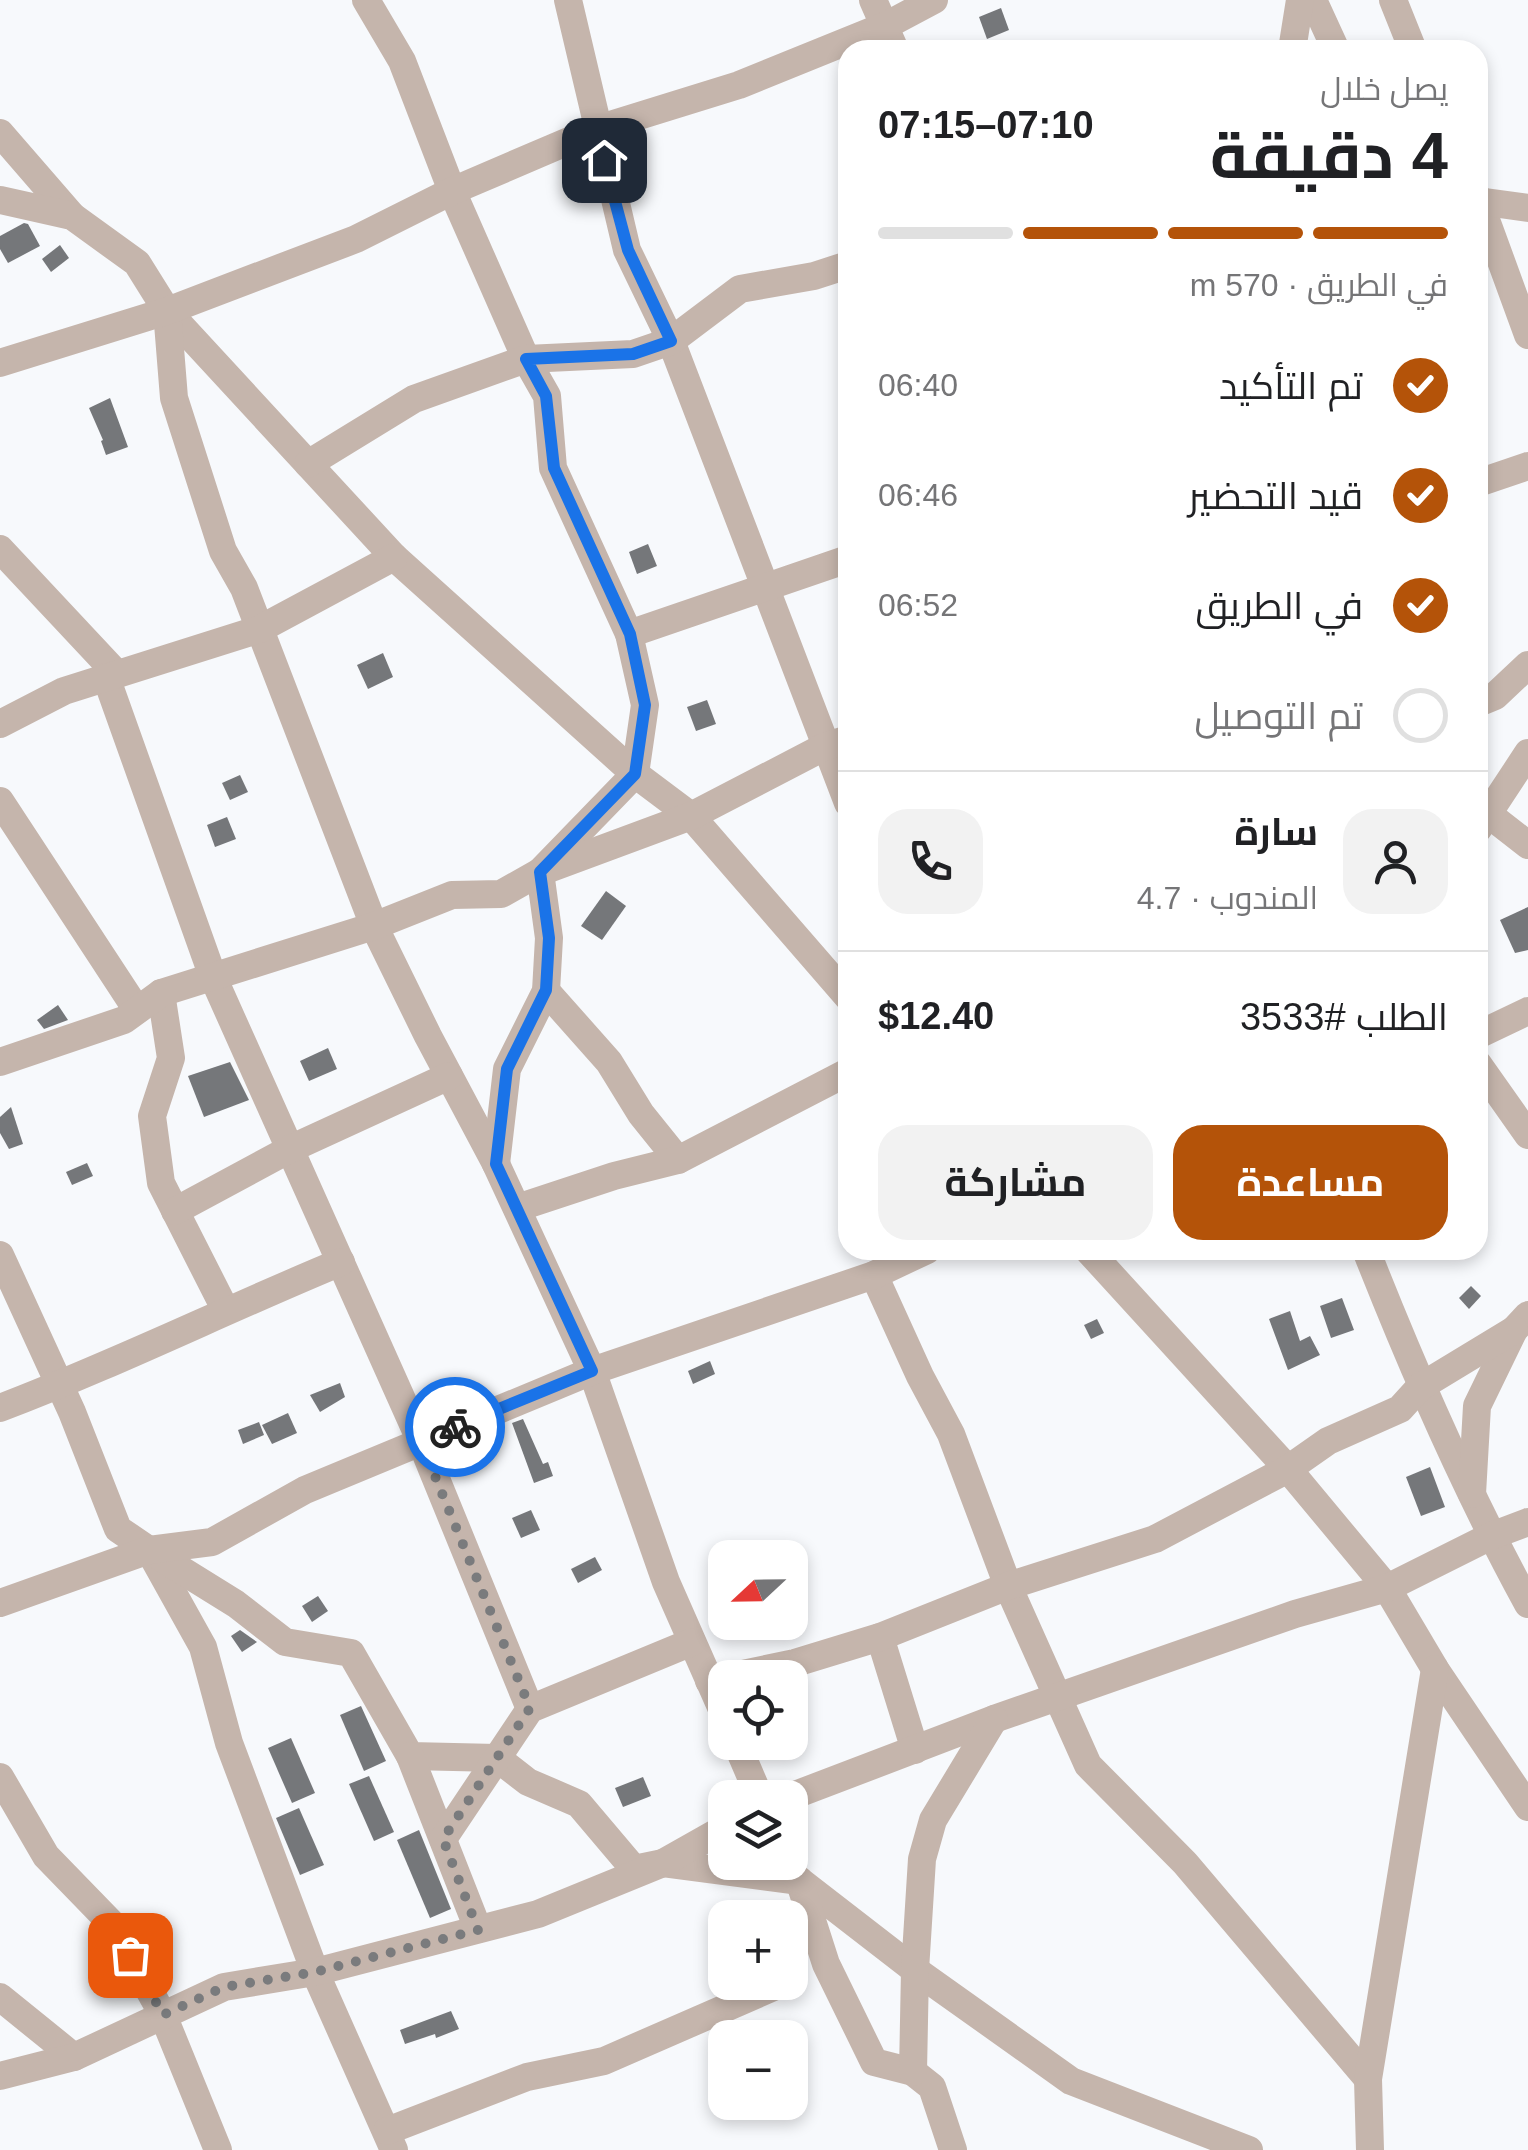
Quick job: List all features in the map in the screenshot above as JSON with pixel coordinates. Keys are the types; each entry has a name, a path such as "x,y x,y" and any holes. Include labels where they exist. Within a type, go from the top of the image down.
{"street":[{"path":"366,0 402,61 452,191 546,396 554,468 630,634 645,705 635,774 540,872"},
{"path":"0,1062 124,1020 161,993 374,926 452,895 501,894 540,872 690,816 836,743 765,588 671,341 628,250 596,130 568,0"},
{"path":"874,0 891,38 934,0"},
{"path":"1295,40 1306,0"},
{"path":"1306,0 1312,40"},
{"path":"1306,0 1330,40"},
{"path":"1393,0 1408,40"},
{"path":"0,363 167,310 356,240 452,191 596,130 838,54"},
{"path":"0,133 72,216 137,263 167,310 394,558 635,774 690,816 838,986"},
{"path":"0,200 72,216"},
{"path":"1488,202 1528,208"},
{"path":"1488,227 1528,335"},
{"path":"308,464 414,399 526,359 633,354 671,341 740,289 838,268"},
{"path":"167,310 174,398 223,551 244,588 374,926 496,1164 592,1371 666,1582 708,1677"},
{"path":"1488,480 1528,466"},
{"path":"0,549 111,676 213,977 421,1442 530,1708"},
{"path":"0,724 64,690 260,628 394,558"},
{"path":"630,634 838,562"},
{"path":"1488,699 1528,665"},
{"path":"1488,807 1528,753"},
{"path":"0,801 138,1010"},
{"path":"1488,821 1528,846"},
{"path":"496,1164 507,1069 546,990 549,938 540,872"},
{"path":"546,990 610,1062 641,1114 678,1160"},
{"path":"161,993 171,1058 152,1116 161,1182 225,1309"},
{"path":"1488,1030 1528,1012"},
{"path":"175,1210 290,1148 450,1076"},
{"path":"517,1208 678,1160 838,1077"},
{"path":"1488,1078 1528,1135"},
{"path":"0,1255 60,1385 118,1529 236,1604 284,1642 351,1653 410,1756 478,1930"},
{"path":"0,1603 149,1550 212,1542 306,1490 592,1371 874,1274 904,1260"},
{"path":"1097,1260 1288,1469 1387,1588 1435,1669 1528,1807"},
{"path":"1370,1260 1420,1387 1472,1500 1528,1604"},
{"path":"0,1408 341,1262"},
{"path":"874,1274 951,1434 1008,1586 1088,1765 1184,1864 1368,2079"},
{"path":"804,1660 880,1636 1008,1586 1155,1539 1288,1469 1328,1441 1400,1408 1420,1387 1521,1323"},
{"path":"1472,1500 1477,1406 1521,1323"},
{"path":"808,1790 994,1719 1295,1614 1387,1588 1490,1536 1528,1522"},
{"path":"149,1550 203,1648 229,1743 315,1972 390,2141 527,2077 604,2062 744,2000"},
{"path":"880,1636 915,1750"},
{"path":"443,1839 530,1708 692,1642"},
{"path":"1370,2150 1368,2079 1435,1669"},
{"path":"914,2072 922,1859 933,1820 994,1719"},
{"path":"410,1756 498,1758 528,1782 578,1804 634,1869 663,1863 708,1866"},
{"path":"0,1777 46,1856 113,1925 163,2015 218,2150"},
{"path":"0,2076 74,2057 224,1987 315,1972 538,1914 663,1863 708,1838"},
{"path":"797,1880 826,1964 874,2062 914,2072 932,2087 953,2150"},
{"path":"804,1880 915,1970 1070,2081 1249,2150"},
{"path":"808,1972 826,1964"},
{"path":"0,1997 74,2057"}],"building":[{"path":"1001,8 1009,30 987,39 979,17"},
{"path":"24,223 40,246 8,263 0,249 0,236"},
{"path":"60,245 69,258 51,272 42,259"},
{"path":"110,398 128,447 106,455 89,408"},
{"path":"648,544 657,566 637,574 629,552"},
{"path":"383,653 393,677 368,689 357,665"},
{"path":"707,700 716,724 696,731 687,707"},
{"path":"240,775 248,792 230,800 222,783"},
{"path":"227,817 236,839 215,847 207,825"},
{"path":"606,891 626,906 602,940 581,926"},
{"path":"1528,907 1528,950 1515,953 1500,920"},
{"path":"58,1005 68,1020 44,1029 37,1020"},
{"path":"328,1048 337,1069 309,1081 300,1061"},
{"path":"230,1062 249,1100 204,1117 188,1076"},
{"path":"11,1107 23,1144 9,1149 0,1133 0,1117"},
{"path":"87,1163 93,1176 72,1185 66,1172"},
{"path":"1471,1286 1481,1296 1469,1309 1459,1298"},
{"path":"1342,1298 1354,1330 1331,1338 1320,1306"},
{"path":"1290,1311 1300,1341 1310,1336 1320,1355 1288,1370 1269,1319"},
{"path":"1097,1319 1104,1333 1091,1339 1084,1325"},
{"path":"710,1361 715,1374 693,1384 688,1371"},
{"path":"340,1383 345,1397 320,1412 310,1395"},
{"path":"288,1413 297,1433 272,1444 262,1425"},
{"path":"523,1419 543,1464 548,1462 553,1476 534,1483 512,1423"},
{"path":"259,1422 264,1435 243,1444 238,1430"},
{"path":"1430,1467 1445,1507 1421,1516 1406,1477"},
{"path":"531,1510 540,1530 521,1538 512,1518"},
{"path":"595,1557 602,1570 578,1583 571,1569"},
{"path":"318,1596 328,1611 312,1622 302,1606"},
{"path":"240,1630 257,1642 242,1652 231,1636"},
{"path":"361,1706 386,1761 364,1771 340,1715"},
{"path":"291,1738 315,1793 292,1803 268,1748"},
{"path":"369,1776 394,1832 374,1841 349,1784"},
{"path":"643,1777 651,1796 623,1807 615,1788"},
{"path":"299,1808 324,1865 300,1875 276,1818"},
{"path":"419,1830 451,1909 430,1918 397,1840"},
{"path":"451,2011 459,2029 405,2044 400,2030"}],"way so far":[{"path":"130,1955 163,2015 224,1987 315,1972 478,1930 443,1839 530,1708 421,1442 455,1427"}],"route":[{"path":"455,1427 592,1371 496,1164 507,1069 546,990 549,938 540,872 635,774 645,705 630,634 554,468 546,396 526,359 633,354 671,341 628,250 604,160"}]}
